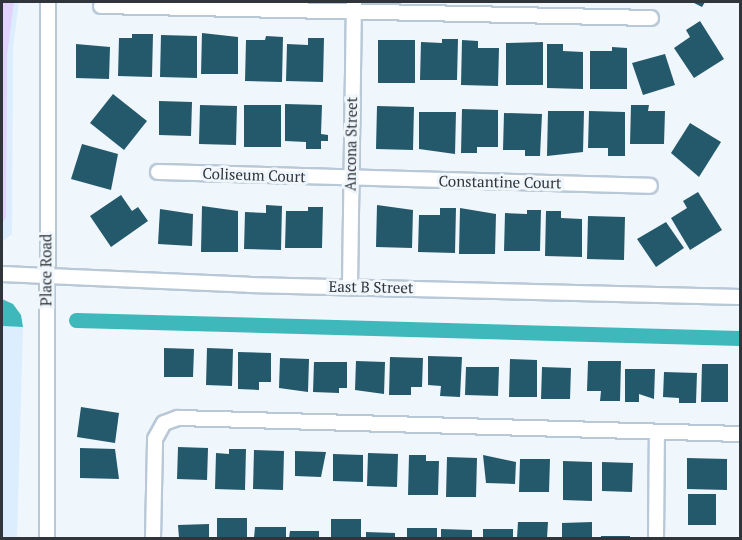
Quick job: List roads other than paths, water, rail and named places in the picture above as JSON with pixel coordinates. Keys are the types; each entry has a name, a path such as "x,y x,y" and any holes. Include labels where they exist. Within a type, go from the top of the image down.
{"street":[{"name":"Place Road","path":"47,538 48,2"},
{"path":"101,6 354,5 651,18"},
{"name":"Ancona Street","path":"350,286 354,5"},
{"name":"Coliseum Court","path":"158,172 350,178"},
{"name":"Constantine Court","path":"350,178 650,186"},
{"name":"East B Street","path":"2,274 741,297"},
{"path":"153,538 155,439 164,423 178,418 735,434"},
{"path":"656,538 657,432"}],"water":[{"path":"2,299 13,304 21,315 23,327 2,326"}],"waterway":[{"path":"76,320 740,338"}]}
